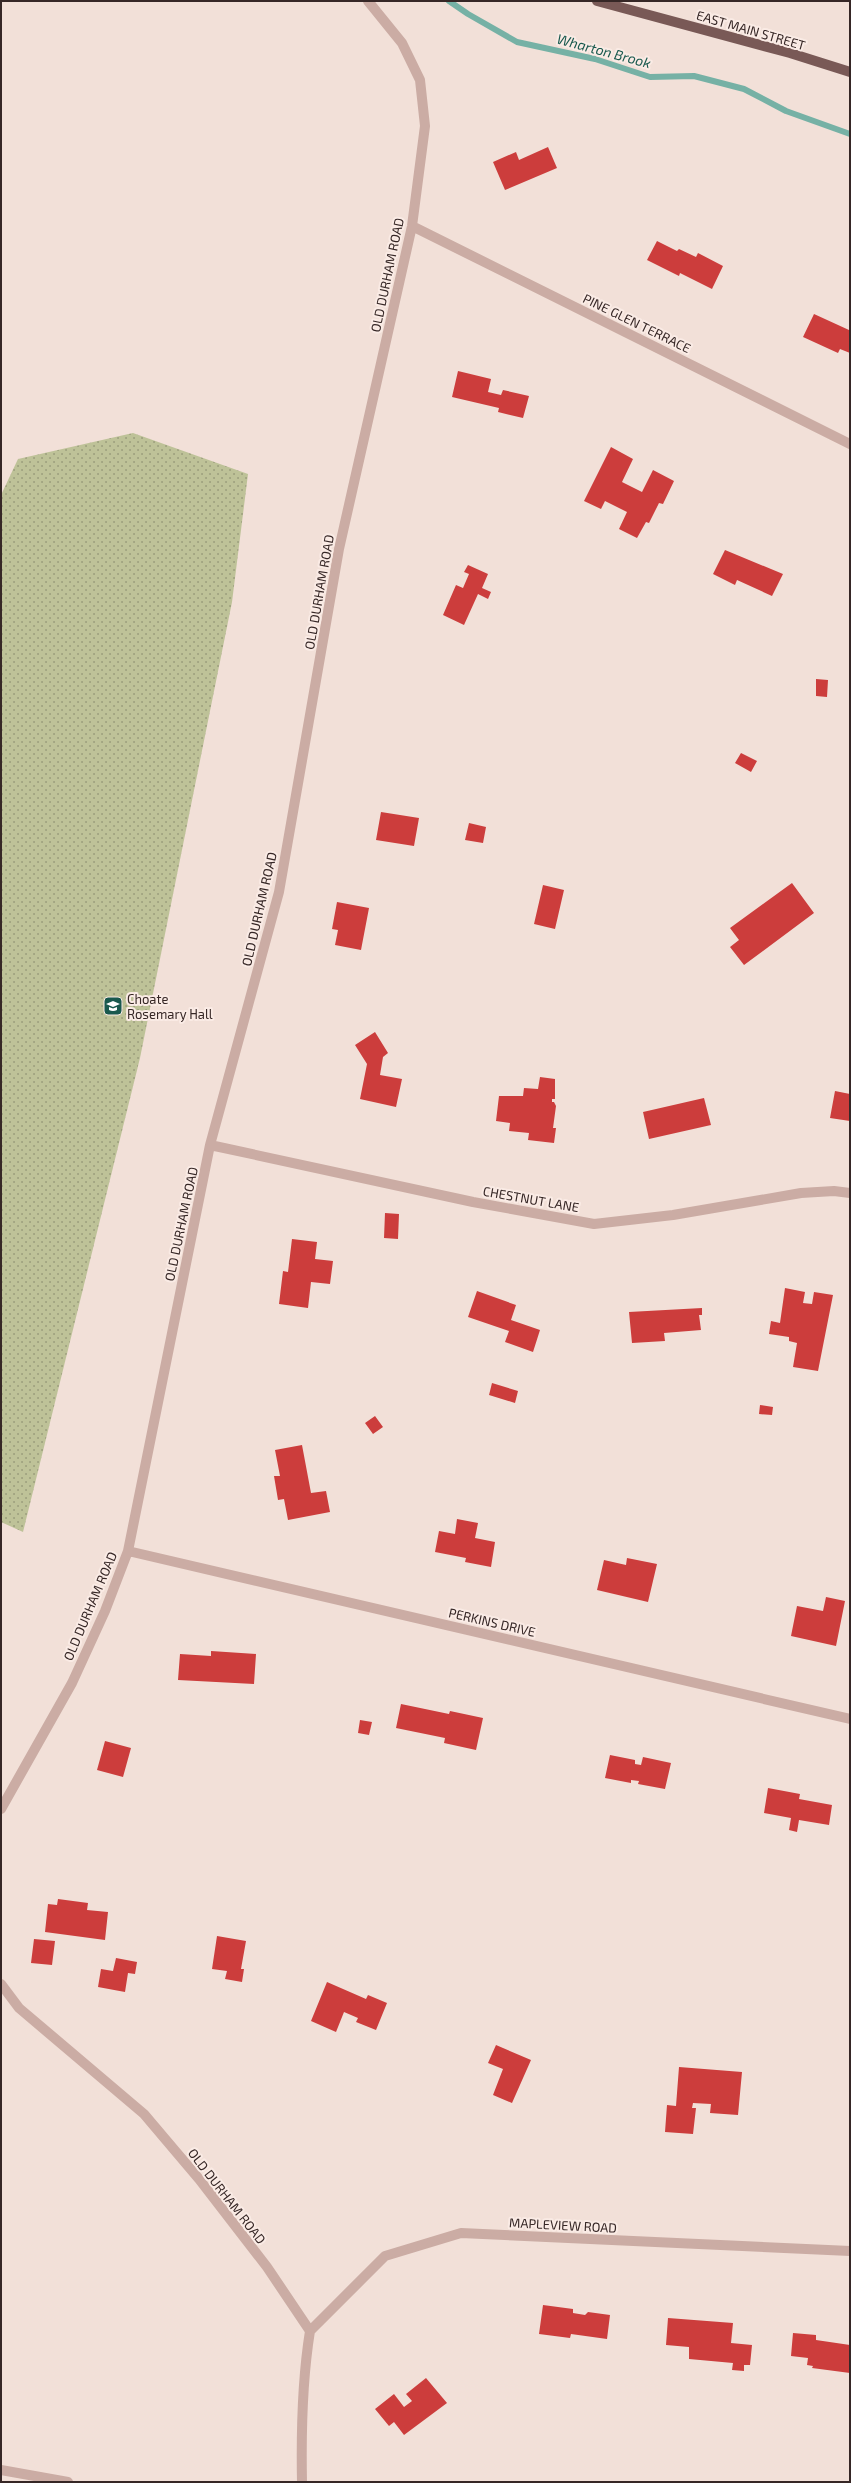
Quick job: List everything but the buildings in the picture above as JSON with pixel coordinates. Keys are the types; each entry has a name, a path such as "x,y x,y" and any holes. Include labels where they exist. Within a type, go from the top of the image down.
{"main road":[{"name":"EAST MAIN STREET","path":"597,1 790,53 850,72"}],"street":[{"name":"OLD DURHAM ROAD","path":"1,1809 72,1683 105,1610 128,1551 210,1145 279,892 339,550 412,226 425,126 420,80 402,43 368,1"},
{"name":"PINE GLEN TERRACE","path":"412,226 850,444"},
{"name":"CHESTNUT LANE","path":"210,1145 473,1202 594,1224 673,1214 801,1192 834,1191 850,1193"},
{"name":"PERKINS DRIVE","path":"128,1551 850,1719"},
{"name":"OLD DURHAM ROAD","path":"1,1984 19,2008 144,2114 199,2179 267,2267 310,2331"},
{"name":"MAPLEVIEW ROAD","path":"310,2331 385,2256 461,2233 850,2250"},
{"path":"302,2482 303,2397 310,2331"},
{"path":"1,2470 68,2482"}],"green space":[{"path":"133,433 248,474 232,602 140,1058 23,1532 1,1522 1,495 18,459"}],"waterway":[{"name":"Wharton Brook","path":"449,1 468,14 517,42 595,59 650,77 694,76 744,89 786,111 850,134"}],"place":[{"name":"Choate Rosemary Hall","path":"113,1006"}]}
